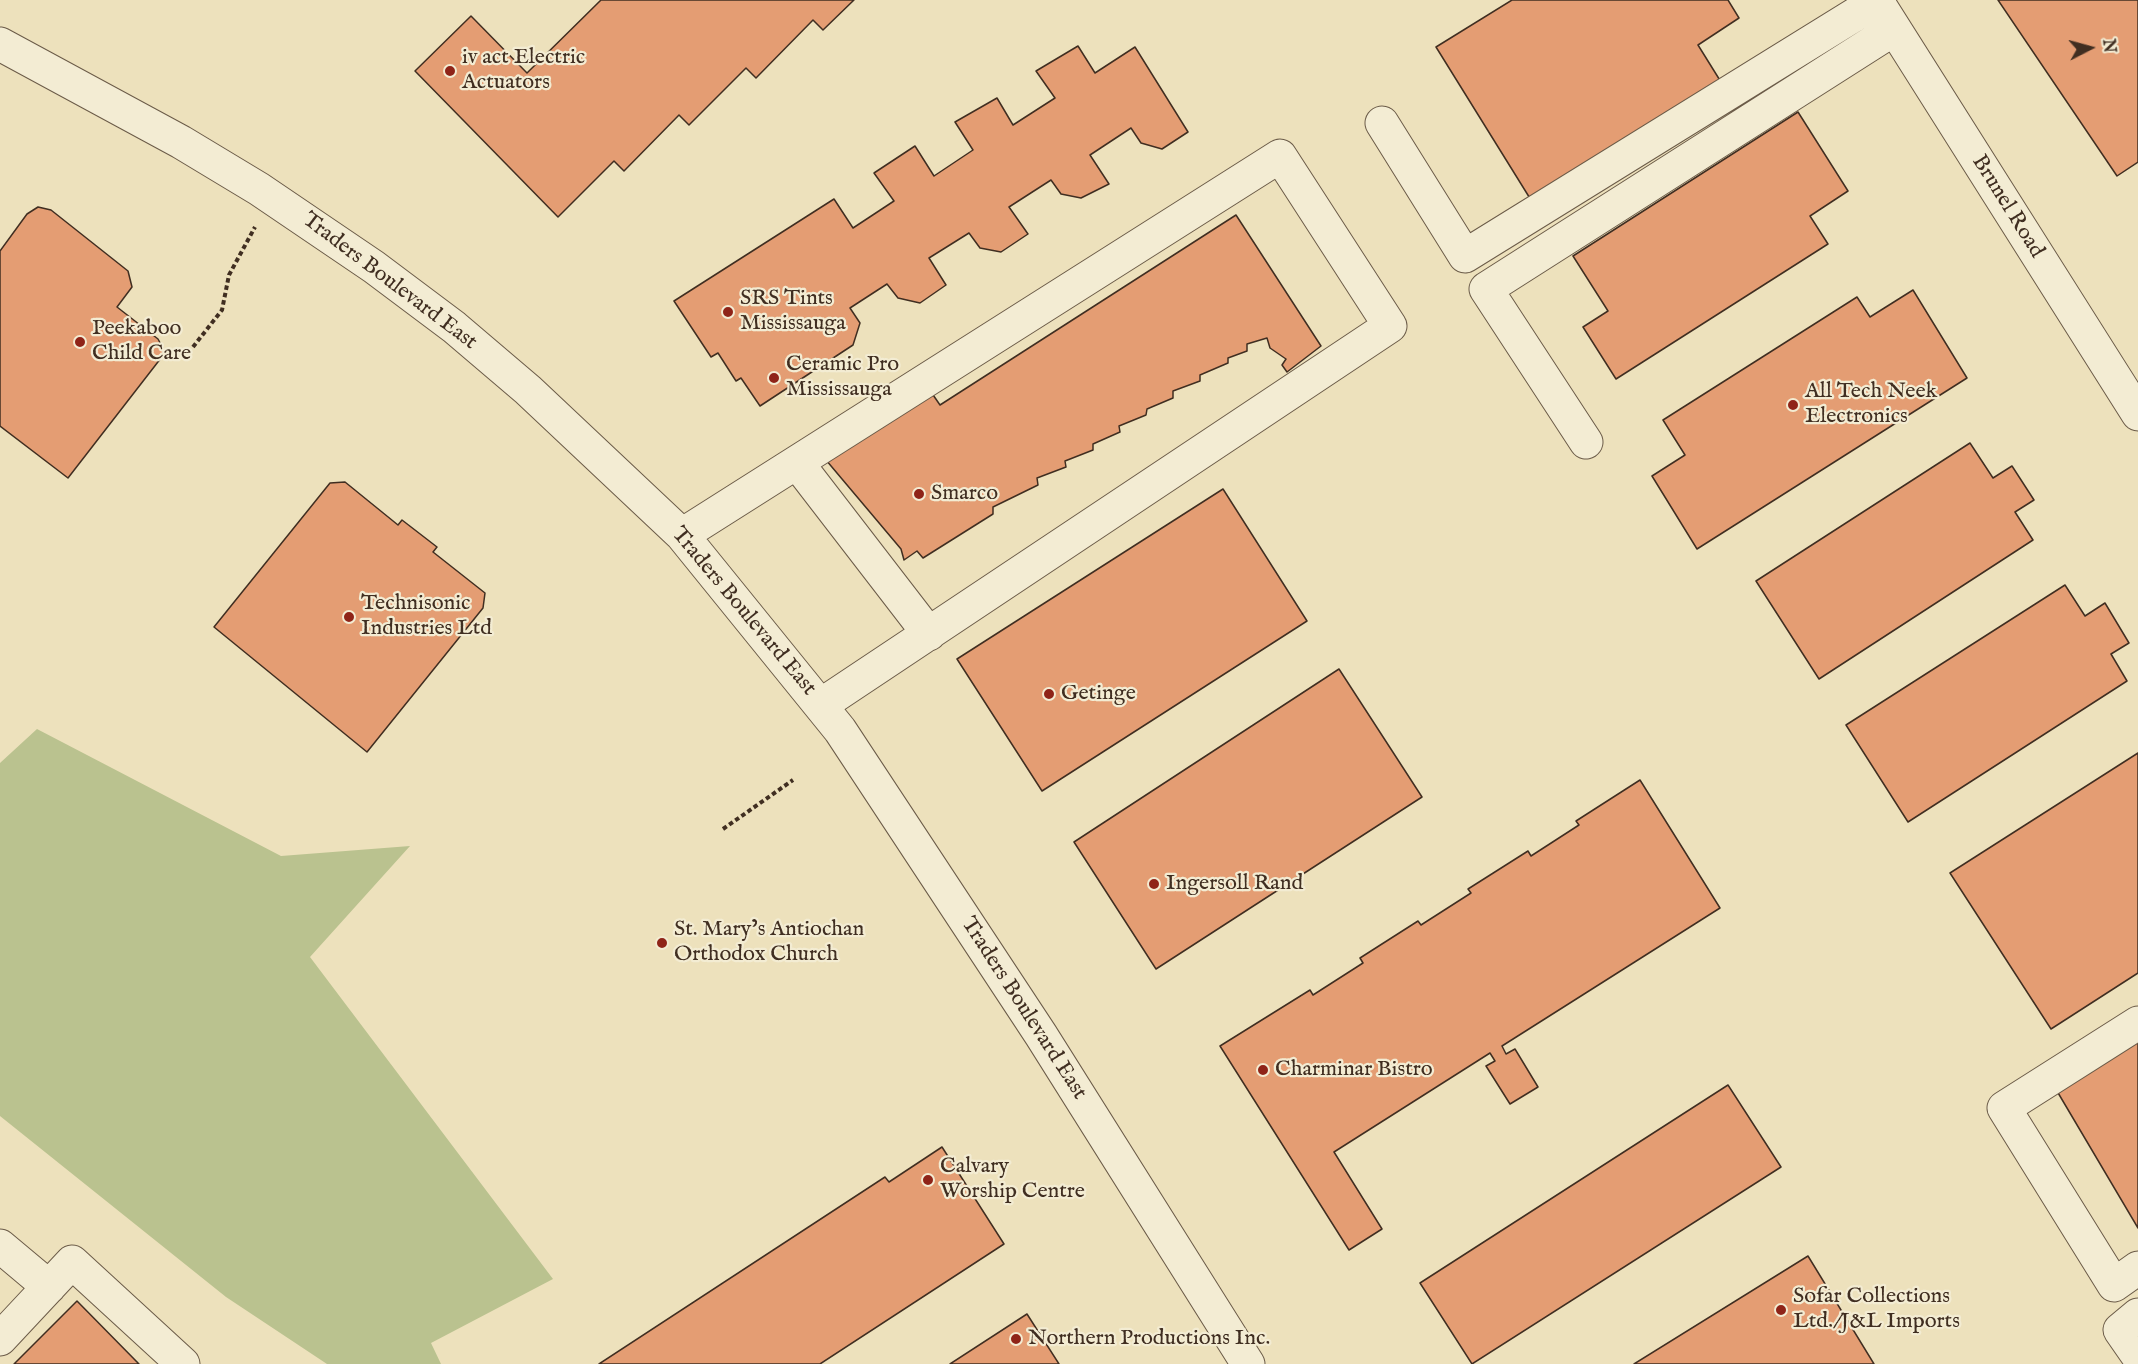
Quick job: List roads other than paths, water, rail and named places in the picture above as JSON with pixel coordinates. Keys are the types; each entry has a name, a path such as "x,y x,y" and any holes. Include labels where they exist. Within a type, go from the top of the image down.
{"street":[{"name":"Brunel Road","path":"1877,0 2138,414"},
{"path":"1382,123 1465,256 1877,0"},
{"path":"1586,442 1486,289 1894,29"},
{"name":"Traders Boulevard East","path":"0,44 182,142 341,242 454,327 528,390 682,535 821,705 863,764 1041,1035 1248,1364"},
{"path":"682,535 798,464 1280,156 1390,326 821,705"},
{"path":"798,464 929,634"},
{"path":"2138,1023 2004,1108 2114,1285 2138,1268"},
{"path":"0,1246 49,1287"},
{"path":"0,1339 72,1262 183,1364"},
{"path":"2138,1315 2120,1330 2138,1356"}],"place":[{"name":"iv act Electric Actuators","path":"450,71"},
{"name":"SRS Tints Mississauga","path":"728,312"},
{"name":"Peekaboo Child Care","path":"80,342"},
{"name":"Ceramic Pro Mississauga","path":"774,378"},
{"name":"All Tech Neek Electronics","path":"1793,405"},
{"name":"Smarco","path":"919,494"},
{"name":"Technisonic Industries Ltd","path":"349,617"},
{"name":"Getinge","path":"1049,694"},
{"name":"Ingersoll Rand","path":"1154,884"},
{"name":"St. Mary’s Antiochan Orthodox Church","path":"662,943"},
{"name":"Charminar Bistro","path":"1263,1070"},
{"name":"Calvary Worship Centre","path":"928,1180"},
{"name":"Sofar Collections Ltd./J&L Imports","path":"1781,1310"},
{"name":"Northern Productions Inc.","path":"1016,1339"}]}
